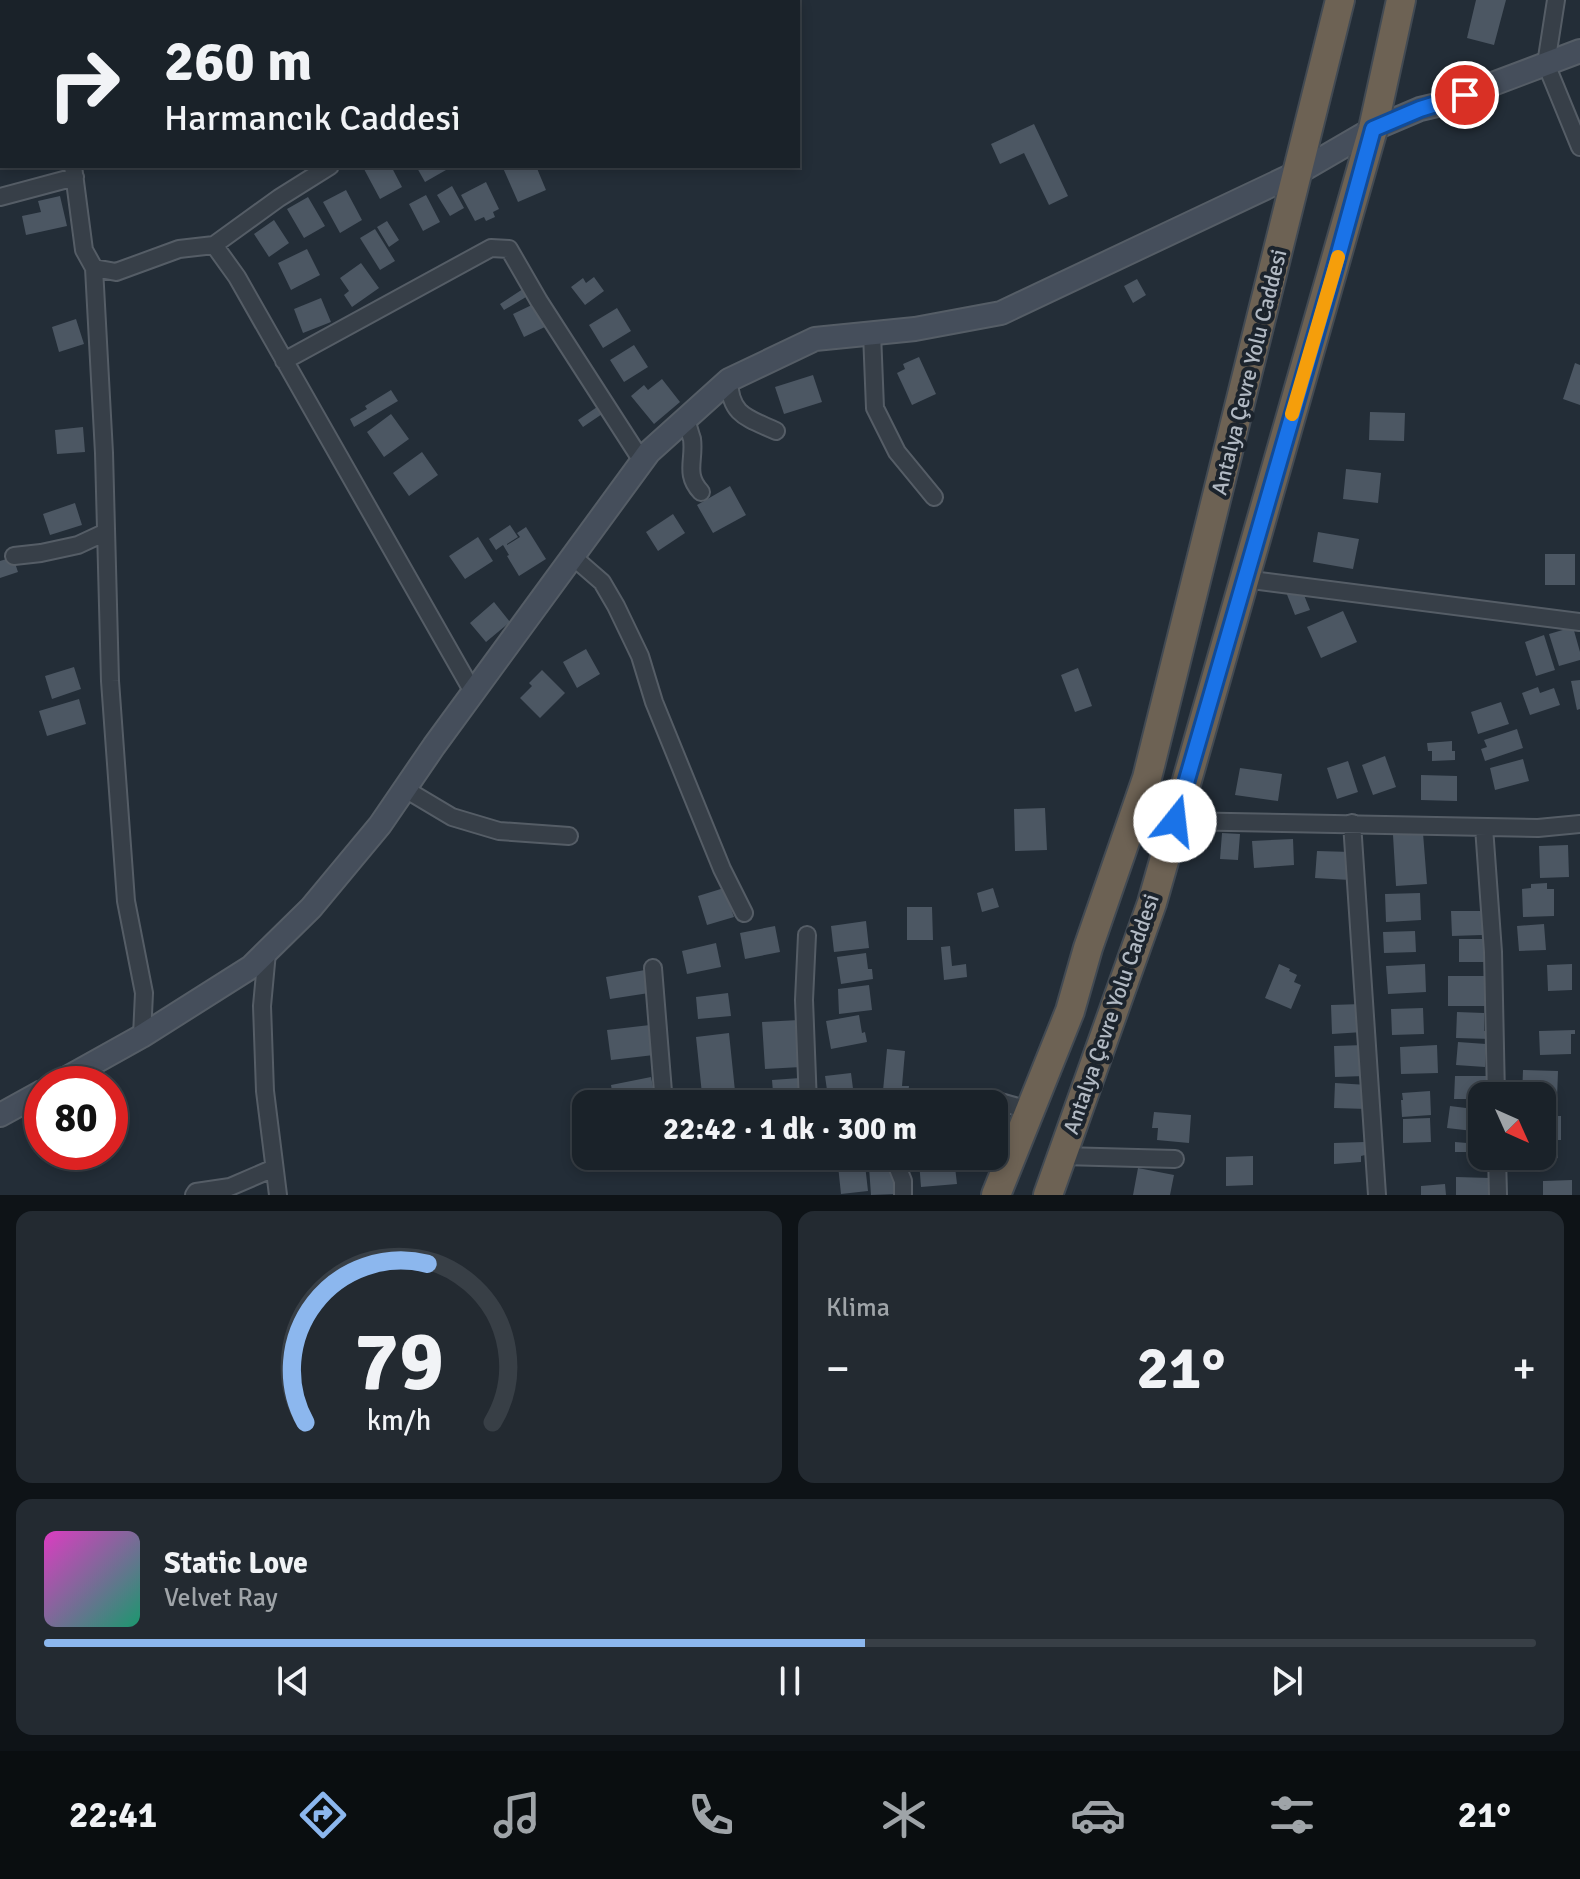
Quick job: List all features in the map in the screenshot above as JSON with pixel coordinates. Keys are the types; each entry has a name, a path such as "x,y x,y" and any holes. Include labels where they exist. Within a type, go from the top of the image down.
{"highway":[{"name":"Antalya Çevre Yolu Caddesi","path":"996,1195 1070,1011 1088,948 1147,778 1340,0"},
{"name":"Antalya Çevre Yolu Caddesi","path":"1048,1195 1152,903 1373,129 1401,0"}],"street":[{"path":"1556,0 1546,64 1580,147"},
{"path":"88,1066 251,967 311,908 380,825 649,452 729,380 815,339 915,329 1001,313 1299,172 1373,129 1580,51"},
{"path":"94,268 116,272 179,249 214,245 327,168"},
{"path":"0,197 74,171 84,250 94,268 104,453 110,681 126,901 144,993 142,1036"},
{"path":"214,245 237,277 473,692"},
{"path":"284,361 491,248 509,249 642,461"},
{"path":"872,333 875,408 897,452 934,497"},
{"path":"729,380 729,397 741,414 776,431"},
{"path":"686,419 692,442 691,477 701,492"},
{"path":"14,556 78,545 106,532"},
{"path":"572,556 602,582 616,606 640,656 654,702 722,869 744,913"},
{"path":"1244,579 1580,622"},
{"path":"405,789 452,817 499,831 569,836"},
{"path":"1175,821 1538,828 1580,824"},
{"path":"1352,823 1377,1195"},
{"path":"1484,827 1493,952 1496,1082"},
{"path":"807,935 804,1000 807,1090"},
{"path":"267,952 262,1006 265,1091 278,1195"},
{"path":"653,968 663,1090"},
{"path":"0,1115 24,1102"},
{"path":"1008,1104 1029,1110"},
{"path":"1062,1156 1175,1159"},
{"path":"194,1195 196,1192 230,1187 274,1168"},
{"path":"899,1170 903,1181 903,1195"},
{"path":"1497,1170 1498,1195"}],"building":[{"path":"1476,0 1506,0 1494,45 1467,38"},
{"path":"1034,124 1068,196 1049,205 1024,153 1000,164 991,144"},
{"path":"392,168 402,187 380,199 364,169"},
{"path":"417,168 445,168 446,170 425,182"},
{"path":"503,168 537,168 546,190 518,202"},
{"path":"486,182 499,209 493,212 495,217 475,221 461,195"},
{"path":"452,186 464,208 450,216 437,195"},
{"path":"346,190 362,220 340,233 323,202"},
{"path":"426,195 440,222 423,231 409,204"},
{"path":"60,196 67,226 26,235 22,216 41,212 38,201"},
{"path":"308,197 325,226 304,238 287,209"},
{"path":"274,220 289,243 269,257 254,234"},
{"path":"387,221 399,240 389,247 377,227"},
{"path":"375,229 395,261 380,270 360,238"},
{"path":"307,249 320,275 291,290 278,263"},
{"path":"361,263 379,288 352,307 344,295 349,291 340,278"},
{"path":"594,277 604,291 585,305 571,287 583,278 586,283"},
{"path":"1137,279 1146,295 1133,303 1124,286"},
{"path":"526,287 531,294 504,310 500,304"},
{"path":"321,298 331,322 303,333 294,309"},
{"path":"538,302 549,325 524,337 513,314"},
{"path":"617,308 631,331 603,348 589,325"},
{"path":"76,319 84,344 59,352 52,327"},
{"path":"634,345 648,367 624,382 610,360"},
{"path":"919,357 936,394 912,405 897,373 905,369 903,364"},
{"path":"1575,363 1580,365 1580,405 1563,399"},
{"path":"813,375 822,402 784,414 775,387"},
{"path":"662,379 680,402 654,424 631,396 644,385 648,390"},
{"path":"391,390 398,401 354,427 350,419"},
{"path":"603,403 608,410 583,427 578,420"},
{"path":"1370,412 1405,413 1404,441 1369,440"},
{"path":"391,414 409,439 384,457 367,432"},
{"path":"83,427 85,452 57,454 55,430"},
{"path":"422,452 438,475 409,496 393,473"},
{"path":"1346,469 1381,473 1378,503 1343,499"},
{"path":"730,486 746,515 713,533 697,505"},
{"path":"75,503 82,525 50,535 43,514"},
{"path":"673,514 685,533 658,551 646,532"},
{"path":"510,525 518,537 507,545 520,537 517,533 526,527 546,559 519,576 503,545 496,550 489,539"},
{"path":"1318,532 1359,539 1353,569 1313,562"},
{"path":"478,537 493,561 465,579 449,556"},
{"path":"1545,554 1575,554 1575,585 1545,585"},
{"path":"13,557 18,572 0,578 0,561"},
{"path":"1302,590 1310,610 1295,615 1286,592"},
{"path":"494,602 510,622 486,642 470,623"},
{"path":"1343,611 1357,642 1321,658 1307,627"},
{"path":"1573,627 1580,660 1559,666 1549,634"},
{"path":"1544,635 1555,670 1536,676 1525,642"},
{"path":"586,649 600,674 577,688 563,662"},
{"path":"74,667 81,689 52,699 45,676"},
{"path":"1078,668 1092,706 1075,712 1061,675"},
{"path":"542,670 565,693 540,718 520,698"},
{"path":"1580,680 1580,709 1577,710 1571,681"},
{"path":"1538,687 1540,693 1554,688 1560,705 1530,715 1522,693"},
{"path":"79,699 86,724 47,736 39,711"},
{"path":"1501,702 1509,724 1478,734 1471,712"},
{"path":"1517,729 1523,748 1485,761 1481,749 1487,747 1484,740"},
{"path":"1452,741 1455,760 1432,761 1432,751 1428,751 1427,743"},
{"path":"1385,756 1396,787 1373,795 1362,765"},
{"path":"1523,759 1529,781 1495,790 1490,768"},
{"path":"1348,761 1358,792 1337,799 1327,768"},
{"path":"1240,768 1282,774 1278,801 1235,795"},
{"path":"1421,775 1457,776 1457,801 1421,800"},
{"path":"1045,808 1047,850 1015,851 1014,809"},
{"path":"1222,833 1240,834 1238,860 1220,859"},
{"path":"1423,833 1427,884 1396,886 1393,835"},
{"path":"1293,839 1294,865 1254,868 1252,841"},
{"path":"1568,845 1569,877 1540,878 1539,846"},
{"path":"1317,851 1352,852 1350,880 1315,878"},
{"path":"1547,883 1547,889 1554,889 1554,916 1523,917 1522,889 1531,888 1531,884"},
{"path":"724,888 734,917 707,925 698,896"},
{"path":"993,888 999,907 982,912 977,893"},
{"path":"1420,893 1421,920 1386,922 1385,894"},
{"path":"907,907 932,907 933,940 907,940"},
{"path":"1451,911 1482,911 1482,935 1452,936"},
{"path":"866,921 869,948 834,952 831,926"},
{"path":"1544,924 1546,950 1519,951 1517,926"},
{"path":"775,926 780,952 745,959 740,933"},
{"path":"1415,931 1416,952 1384,953 1383,932"},
{"path":"1459,939 1488,939 1488,962 1459,962"},
{"path":"716,943 721,967 687,974 682,951"},
{"path":"950,946 952,966 966,964 967,977 944,980 941,947"},
{"path":"866,953 873,979 841,984 837,957"},
{"path":"1279,964 1297,975 1294,982 1301,985 1291,1009 1265,998"},
{"path":"1425,964 1426,992 1388,994 1386,966"},
{"path":"1572,964 1572,990 1548,991 1547,965"},
{"path":"645,970 649,993 610,999 606,977"},
{"path":"1448,976 1487,976 1487,1006 1448,1006"},
{"path":"869,985 872,1010 839,1014 838,989"},
{"path":"728,993 731,1016 698,1019 696,997"},
{"path":"1362,1004 1363,1032 1332,1034 1331,1005"},
{"path":"1423,1008 1424,1034 1392,1035 1391,1009"},
{"path":"1457,1012 1484,1013 1484,1031 1491,1031 1491,1039 1456,1038"},
{"path":"859,1015 867,1042 831,1049 826,1021"},
{"path":"799,1020 801,1067 765,1069 762,1022"},
{"path":"650,1025 654,1055 611,1060 607,1030"},
{"path":"1575,1030 1575,1034 1571,1034 1571,1054 1540,1055 1539,1031"},
{"path":"729,1033 735,1090 702,1090 696,1037"},
{"path":"1458,1042 1486,1044 1485,1067 1456,1065"},
{"path":"1364,1045 1365,1076 1335,1077 1334,1046"},
{"path":"1437,1045 1438,1073 1401,1074 1400,1047"},
{"path":"887,1049 905,1051 902,1086 909,1086 909,1090 883,1090"},
{"path":"1523,1070 1558,1071 1557,1100 1556,1082 1523,1082"},
{"path":"851,1073 853,1090 827,1090 825,1076"},
{"path":"1455,1076 1490,1076 1490,1082 1468,1082 1468,1099 1454,1099"},
{"path":"651,1077 654,1090 612,1090 611,1085"},
{"path":"800,1078 801,1090 773,1090 772,1080"},
{"path":"1335,1083 1368,1085 1367,1109 1334,1108"},
{"path":"1430,1091 1431,1115 1402,1117 1402,1093"},
{"path":"1450,1106 1468,1108 1468,1130 1447,1128"},
{"path":"1154,1112 1191,1115 1189,1143 1157,1140 1158,1128 1152,1128"},
{"path":"1556,1116 1561,1116 1561,1140 1556,1140"},
{"path":"1430,1118 1431,1142 1403,1143 1403,1119"},
{"path":"1468,1133 1468,1152 1455,1152 1455,1142 1467,1143"},
{"path":"1365,1142 1365,1155 1361,1156 1361,1162 1334,1164 1334,1143"},
{"path":"1253,1156 1253,1185 1226,1186 1226,1157"},
{"path":"1138,1168 1174,1175 1170,1195 1133,1195"},
{"path":"838,1170 866,1170 868,1191 841,1194"},
{"path":"869,1170 894,1170 896,1194 871,1195"},
{"path":"920,1170 955,1170 957,1184 921,1187"},
{"path":"1456,1177 1491,1178 1496,1195 1456,1195"},
{"path":"1572,1180 1572,1195 1543,1195 1543,1181"},
{"path":"1445,1184 1446,1195 1421,1195 1421,1186"}],"slow traffic":[{"path":"1292,414 1338,257"}],"route":[{"path":"1175,821 1373,129 1420,109 1465,95"}]}
